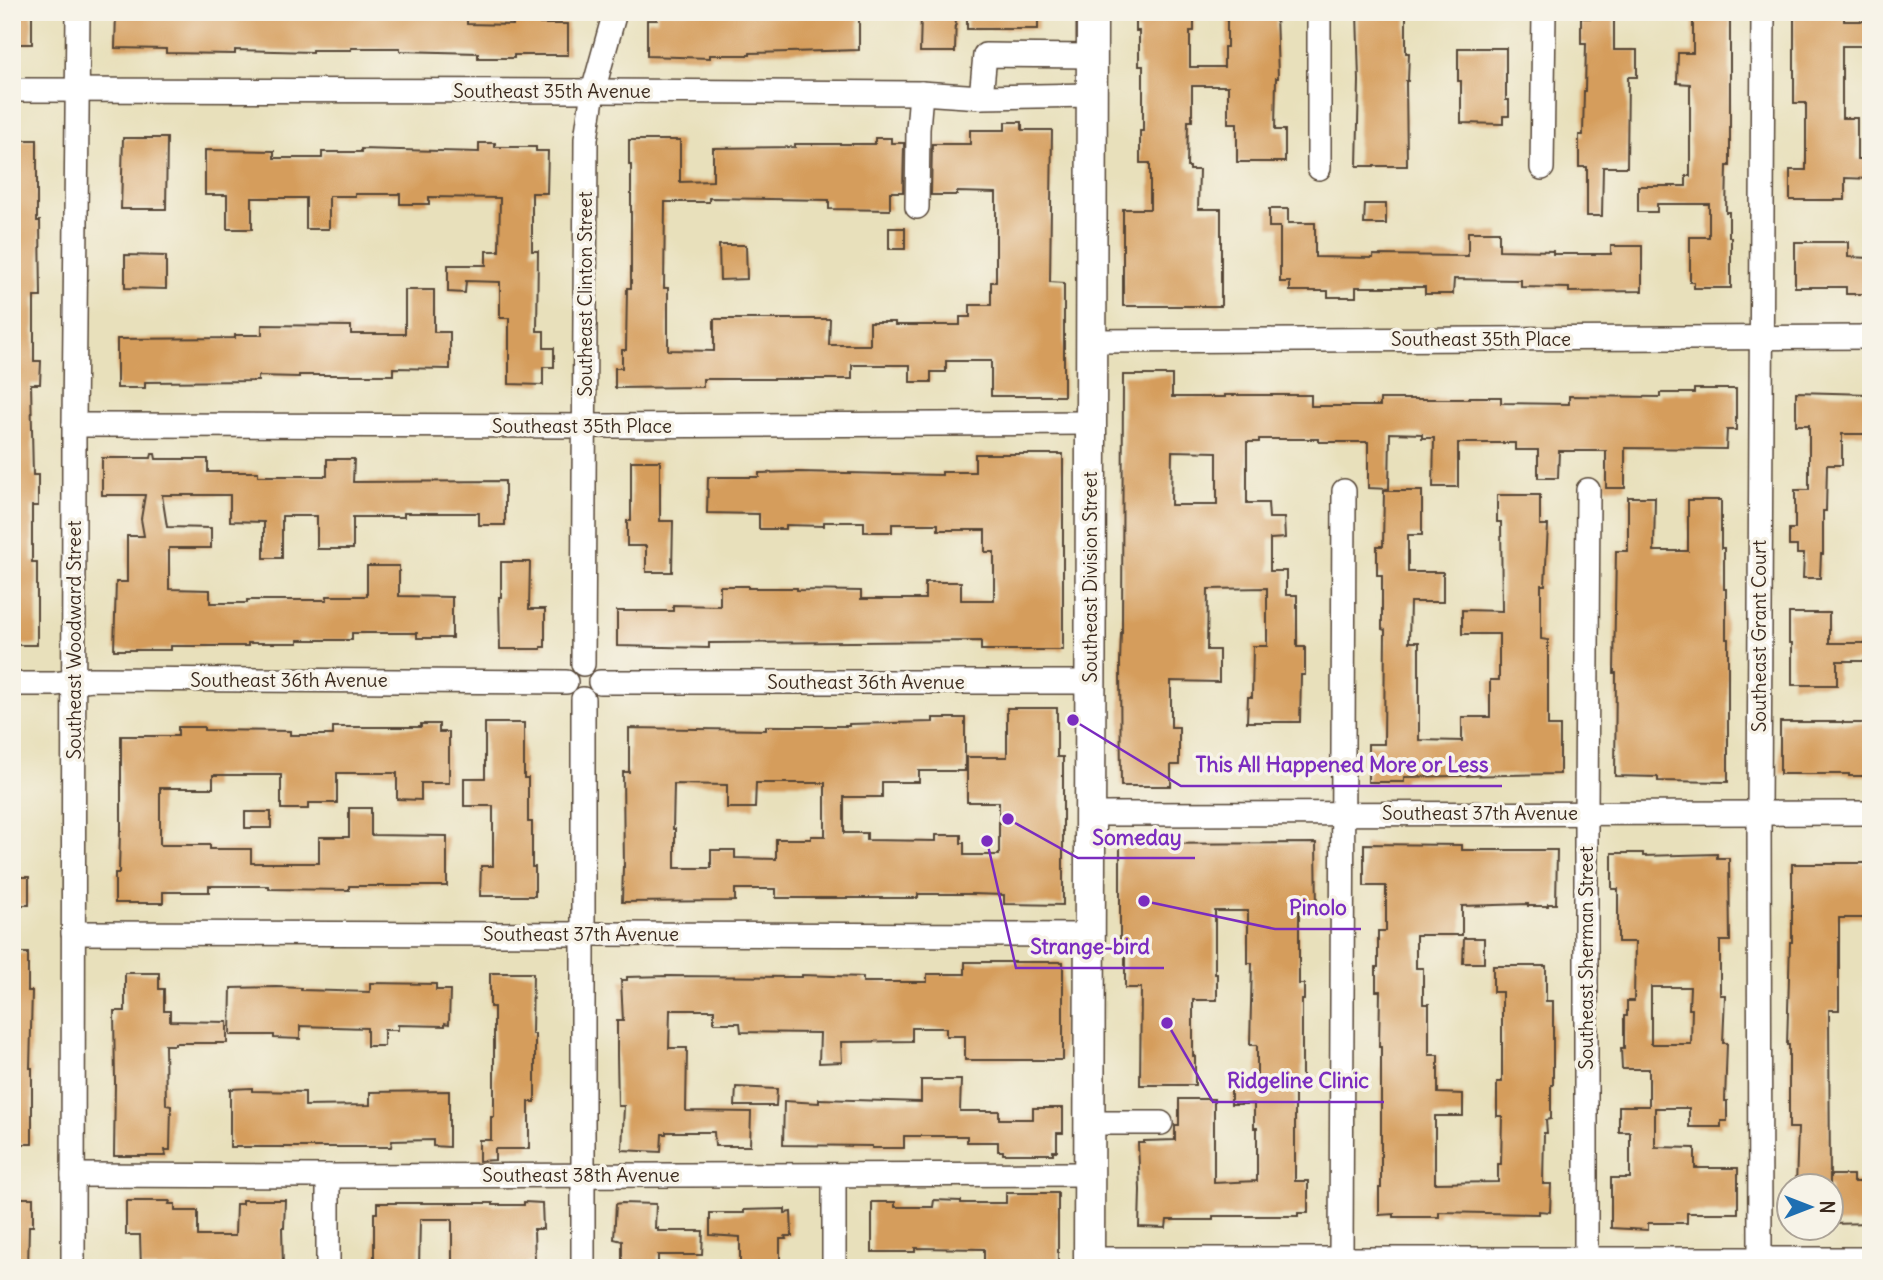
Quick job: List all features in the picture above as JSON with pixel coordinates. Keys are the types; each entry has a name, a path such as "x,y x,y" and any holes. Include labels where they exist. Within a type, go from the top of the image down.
{"main road":[{"name":"Southeast Division Street","path":"1089,1263 1092,12"}],"street":[{"name":"Southeast Woodward Street","path":"73,1268 74,425 78,12"},
{"name":"Southeast Clinton Street","path":"583,664 586,139 593,91 615,12"},
{"path":"1319,12 1319,169"},
{"path":"1542,168 1544,12"},
{"name":"Southeast Grant Court","path":"1760,1259 1763,12"},
{"path":"981,97 985,55 1091,56"},
{"name":"Southeast 35th Avenue","path":"12,90 921,93 981,97 1091,95"},
{"path":"917,207 921,93"},
{"name":"Southeast 35th Place","path":"1091,341 1871,337"},
{"name":"Southeast 35th Place","path":"74,425 1090,424"},
{"name":"Southeast Sherman Street","path":"1586,1259 1588,490"},
{"path":"1341,1259 1344,491"},
{"path":"583,664 594,668 600,682 594,695 583,699 570,694 566,682 572,668 583,664"},
{"name":"Southeast 36th Avenue","path":"12,684 55,684 105,679 566,682"},
{"name":"Southeast 36th Avenue","path":"600,682 1090,682"},
{"path":"583,699 583,1268"},
{"name":"Southeast 37th Avenue","path":"1090,814 1871,813"},
{"name":"Southeast 37th Avenue","path":"73,933 1089,935"},
{"path":"1089,1123 1161,1123"},
{"name":"Southeast 38th Avenue","path":"73,1175 1089,1174"},
{"path":"834,1175 834,1268"},
{"path":"328,1176 328,1268"},
{"path":"1089,1263 1341,1259 1760,1259 1827,1263 1871,1259"}],"building":[{"path":"12,12 32,12 32,44 12,44"},
{"path":"116,12 467,12 467,24 513,25 513,12 540,12 540,24 568,24 568,55 478,58 478,53 400,51 400,48 351,48 312,52 235,50 235,54 166,53 166,49 115,48"},
{"path":"657,12 859,12 859,50 710,55 710,58 647,56 647,20 657,20"},
{"path":"967,12 1038,12 1038,29 967,29"},
{"path":"1136,12 1194,12 1194,31 1190,31 1190,67 1224,67 1227,12 1276,12 1278,78 1275,130 1285,130 1285,162 1237,162 1237,123 1228,123 1228,86 1192,86 1192,121 1188,121 1187,167 1190,167 1190,170 1199,170 1198,209 1221,209 1221,306 1123,306 1123,209 1150,209 1150,163 1140,163 1143,66 1139,66"},
{"path":"1357,12 1406,12 1406,53 1409,53 1406,81 1407,166 1357,166"},
{"path":"1693,12 1730,12 1730,166 1727,166 1726,212 1729,212 1731,237 1731,288 1694,288 1694,282 1690,282 1690,237 1709,237 1709,204 1657,204 1657,212 1638,212 1638,186 1686,186 1686,176 1690,176 1690,84 1677,83 1678,53 1693,53"},
{"path":"1794,12 1844,12 1844,21 1871,21 1871,46 1842,46 1842,118 1857,118 1857,159 1871,159 1871,179 1845,178 1845,200 1790,200 1790,170 1806,170 1806,103 1794,103"},
{"path":"921,14 956,14 955,52 920,52"},
{"path":"1581,18 1614,18 1614,50 1637,50 1637,77 1628,77 1627,167 1603,167 1602,216 1587,216 1587,167 1579,167 1579,135 1583,135 1586,43 1581,43"},
{"path":"1458,48 1506,48 1506,100 1509,100 1509,116 1503,116 1503,124 1461,123"},
{"path":"1005,122 1022,122 1022,130 1052,130 1050,282 1064,283 1064,396 991,396 991,361 946,361 946,372 931,372 931,382 910,382 910,365 852,365 852,379 703,379 703,387 615,388 615,368 622,368 622,350 626,350 627,288 631,288 629,140 680,140 680,182 713,181 713,148 875,144 875,138 891,138 891,143 904,143 903,192 890,192 890,210 829,209 829,200 709,198 709,202 665,202 664,288 668,288 668,350 714,351 714,319 830,319 829,345 870,345 870,322 895,322 895,325 960,325 960,317 970,317 970,305 991,305 991,282 996,282 996,193 957,192 957,195 931,195 932,144 970,144 970,130 1005,130"},
{"path":"123,138 167,138 166,209 121,209"},
{"path":"12,140 37,140 41,297 34,297 34,361 41,361 40,384 31,384 33,475 38,475 38,506 32,506 32,562 37,562 37,645 12,645"},
{"path":"479,143 495,143 495,147 536,147 536,151 548,151 547,193 532,193 532,251 538,251 537,331 544,331 544,348 554,348 554,367 543,367 543,385 509,384 509,318 500,318 500,282 466,281 465,293 448,292 448,265 486,265 486,251 499,251 500,198 429,197 429,204 400,204 400,194 329,196 329,229 306,229 306,198 252,198 252,229 227,229 227,195 205,195 205,150 274,151 274,158 322,158 322,152 361,152 361,149 479,152"},
{"path":"1365,204 1386,204 1386,224 1364,224"},
{"path":"1269,209 1288,209 1288,223 1315,223 1315,257 1468,256 1468,232 1499,232 1499,250 1611,254 1611,246 1642,246 1642,291 1569,292 1569,288 1521,287 1521,280 1454,279 1453,294 1425,294 1425,287 1356,287 1356,297 1328,297 1328,291 1290,291 1290,282 1280,282 1280,227 1269,227"},
{"path":"889,228 905,228 905,249 889,249"},
{"path":"1795,242 1848,242 1848,257 1871,258 1871,294 1846,294 1846,287 1795,287"},
{"path":"719,245 746,245 747,279 720,280"},
{"path":"125,255 166,256 166,289 125,288"},
{"path":"405,290 434,290 434,332 450,332 450,369 393,368 393,375 258,376 258,381 145,382 145,388 117,388 117,339 235,338 235,335 262,335 262,325 351,326 351,334 405,334"},
{"path":"1123,375 1172,375 1172,397 1311,395 1311,406 1380,406 1380,399 1469,397 1501,397 1501,403 1569,404 1569,396 1660,397 1660,393 1694,393 1694,389 1736,389 1736,430 1727,430 1726,449 1625,448 1625,488 1606,488 1606,451 1559,451 1558,478 1538,478 1538,450 1515,450 1515,443 1458,443 1458,487 1433,487 1434,438 1422,438 1422,434 1390,433 1389,489 1368,488 1368,442 1259,439 1259,442 1247,442 1247,503 1268,503 1269,518 1284,518 1285,538 1270,539 1270,571 1286,571 1286,595 1297,595 1297,647 1305,647 1305,675 1301,675 1300,722 1247,722 1248,697 1252,697 1253,646 1267,646 1267,588 1208,589 1207,650 1219,650 1219,682 1171,681 1171,727 1179,727 1179,765 1171,765 1171,786 1121,786","holes":["1172,451 1217,452 1217,505 1171,505"]},
{"path":"1796,392 1869,394 1868,434 1842,434 1842,465 1827,465 1820,578 1803,578 1804,554 1797,554 1797,546 1789,546 1789,529 1795,529 1795,490 1809,490 1809,425 1796,425"},
{"path":"152,454 155,454 156,459 208,459 208,472 258,472 258,476 327,476 327,459 354,459 353,482 505,481 505,525 479,525 479,513 404,513 404,517 353,517 353,549 317,549 317,516 282,516 282,558 264,558 264,522 230,521 230,495 162,495 167,527 211,528 211,548 169,548 169,589 210,590 210,603 327,600 327,596 367,596 367,566 399,566 399,596 452,597 452,638 417,638 417,633 352,633 352,640 298,640 298,643 248,643 248,646 171,646 171,650 114,650 116,582 127,582 127,536 144,536 141,519 145,495 102,495 102,458 151,458"},
{"path":"975,454 1063,454 1063,650 981,650 981,641 709,643 709,648 617,646 617,611 673,611 673,605 720,606 720,586 861,591 861,599 925,599 925,582 961,582 961,600 994,600 994,552 985,552 985,530 938,530 938,524 892,524 892,532 864,532 864,522 824,522 824,526 786,525 786,529 759,529 759,514 707,513 708,477 759,477 759,473 797,472 942,475 942,472 975,472"},
{"path":"631,461 660,461 660,521 673,521 672,572 646,572 646,546 627,546 627,521 631,521"},
{"path":"1384,491 1422,491 1422,535 1408,535 1408,572 1443,572 1443,602 1410,602 1409,642 1419,642 1419,740 1462,741 1462,717 1490,717 1490,680 1499,680 1499,634 1462,634 1462,610 1502,611 1501,522 1497,522 1497,495 1540,495 1540,525 1548,525 1545,585 1541,585 1541,639 1548,640 1548,726 1560,726 1560,774 1404,777 1404,782 1368,782 1368,744 1384,744 1385,630 1382,629 1382,575 1377,575 1377,546 1383,546"},
{"path":"1628,497 1655,497 1654,551 1688,551 1688,500 1721,500 1721,548 1724,548 1728,639 1728,782 1658,781 1658,777 1615,776 1616,551 1628,551"},
{"path":"501,562 530,562 529,609 545,609 545,647 541,649 500,649"},
{"path":"1789,613 1829,613 1829,643 1871,643 1871,661 1837,661 1837,685 1792,685"},
{"path":"1007,708 1057,708 1057,757 1063,757 1063,905 1004,904 1004,895 972,894 918,894 918,898 776,898 776,889 735,889 735,901 622,902 623,772 629,772 629,728 766,730 766,726 849,726 933,722 933,718 965,718 965,771 919,771 919,782 882,782 882,797 844,797 844,833 867,833 867,840 936,841 936,835 961,835 964,855 999,855 999,802 967,802 967,757 1007,757","holes":["756,783 825,783 825,836 811,836 811,839 776,839 776,859 735,858 735,850 711,850 711,868 675,868 674,784 727,785 727,808 755,808"]},
{"path":"1780,722 1871,723 1871,776 1780,774"},
{"path":"485,723 524,723 524,778 528,778 528,822 532,822 535,896 480,896 481,866 493,866 493,806 464,806 464,778 485,778"},
{"path":"421,724 439,724 439,732 449,732 449,783 421,783 421,800 397,799 397,773 337,773 337,803 308,803 308,809 281,809 281,775 213,775 213,788 160,788 160,845 210,845 210,849 251,849 251,863 319,863 319,837 349,837 349,808 371,808 371,835 447,836 447,886 349,886 349,890 209,886 209,892 163,892 163,903 115,903 115,873 119,873 121,830 121,736 178,736 178,727 290,731 290,735 333,735 333,727 421,727"},
{"path":"245,812 271,812 271,828 245,828"},
{"path":"1316,843 1317,911 1299,911 1299,984 1304,984 1304,1000 1302,1087 1295,1087 1295,1181 1308,1181 1308,1213 1298,1213 1298,1216 1213,1216 1213,1220 1167,1220 1166,1228 1139,1227 1138,1143 1175,1140 1175,1125 1179,1125 1179,1099 1214,1099 1214,1183 1257,1181 1254,1104 1231,1104 1231,1083 1257,1083 1257,1045 1250,1045 1252,963 1248,963 1248,911 1215,911 1217,1000 1193,1000 1195,1085 1140,1085 1141,988 1125,988 1125,954 1120,954 1120,844"},
{"path":"1364,844 1462,845 1462,850 1557,850 1556,904 1462,906 1462,935 1416,935 1416,968 1423,968 1423,1004 1429,1004 1429,1055 1438,1055 1438,1093 1463,1094 1463,1116 1435,1116 1435,1183 1498,1182 1502,1116 1497,1116 1497,1082 1502,1082 1502,992 1493,992 1493,966 1546,966 1546,1001 1553,1001 1553,1085 1551,1119 1546,1120 1547,1133 1544,1133 1543,1184 1551,1184 1550,1212 1439,1212 1439,1217 1379,1215 1381,1047 1380,991 1376,991 1376,967 1378,931 1386,931 1386,886 1364,886"},
{"path":"1612,853 1643,853 1643,856 1717,854 1717,858 1729,858 1730,941 1720,941 1720,995 1725,995 1723,1043 1727,1043 1727,1121 1721,1121 1721,1127 1689,1127 1689,1108 1655,1108 1655,1147 1695,1148 1695,1168 1738,1168 1738,1213 1687,1213 1687,1223 1648,1223 1648,1230 1611,1228 1611,1178 1630,1178 1630,1132 1619,1132 1619,1106 1649,1106 1649,1069 1622,1069 1624,1016 1627,1016 1627,1001 1634,1001 1635,942 1618,942 1618,889 1612,889","holes":["1651,987 1690,987 1691,1044 1651,1044"]},
{"path":"1868,863 1868,918 1839,918 1839,1010 1829,1010 1830,1172 1796,1172 1798,1128 1789,1128 1787,1045 1792,942 1792,864"},
{"path":"12,877 29,877 29,905 12,905"},
{"path":"1464,938 1484,938 1484,963 1463,963"},
{"path":"12,953 28,953 28,991 32,991 32,1144 12,1144"},
{"path":"965,962 1063,962 1063,1060 965,1060 965,1036 946,1036 946,1028 912,1028 912,1041 841,1042 842,1062 819,1063 820,1033 741,1032 740,1023 714,1023 714,1010 670,1010 669,1048 687,1048 686,1111 751,1112 750,1146 715,1146 714,1132 666,1132 662,1134 661,1152 622,1150 624,1106 618,1106 617,1055 617,1021 623,1021 621,980 627,980 627,977 802,975 863,977 863,982 927,982 927,974 965,974"},
{"path":"125,973 159,973 159,989 164,989 164,1011 170,1011 170,1021 227,1022 227,1043 165,1045 166,1105 171,1106 170,1150 165,1150 166,1156 114,1156 114,1011 125,1011"},
{"path":"490,973 533,973 535,1102 529,1102 529,1149 495,1149 495,1160 479,1161 479,1140 491,1140 491,1117 494,1117 494,1007 490,1007"},
{"path":"370,983 436,984 436,990 450,990 449,1024 398,1025 398,1030 384,1030 384,1046 367,1046 367,1028 300,1026 300,1039 274,1038 274,1035 230,1035 231,988 276,987 370,992"},
{"path":"921,1080 961,1080 960,1111 999,1111 999,1119 1033,1119 1033,1108 1063,1108 1063,1133 1057,1133 1057,1151 1053,1151 1053,1154 1003,1154 1003,1151 998,1151 998,1142 967,1142 967,1136 904,1136 904,1148 783,1145 784,1101 819,1103 819,1099 921,1102"},
{"path":"736,1087 777,1089 776,1106 735,1106"},
{"path":"252,1088 252,1091 305,1092 305,1106 370,1105 370,1092 449,1091 449,1147 433,1146 433,1140 392,1141 391,1147 230,1147 230,1089"},
{"path":"1844,1175 1853,1175 1853,1182 1871,1182 1871,1223 1844,1224"},
{"path":"1006,1193 1058,1193 1058,1268 984,1268 984,1249 915,1248 915,1252 872,1252 872,1202 895,1202 895,1207 933,1207 934,1200 1006,1203"},
{"path":"12,1198 33,1198 28,1268 12,1268"},
{"path":"242,1200 285,1200 282,1228 283,1266 141,1268 140,1235 126,1235 126,1201 170,1201 169,1204 175,1204 175,1211 198,1211 198,1236 235,1236 236,1204 242,1204"},
{"path":"524,1202 542,1203 543,1229 534,1229 535,1263 527,1263 528,1268 452,1268 452,1219 420,1219 419,1268 377,1268 377,1264 374,1264 374,1213 377,1213 377,1203 524,1205"},
{"path":"616,1204 656,1204 655,1228 658,1228 658,1231 703,1231 702,1255 658,1255 658,1268 622,1268 622,1241 614,1239"},
{"path":"785,1209 785,1213 791,1212 792,1236 780,1239 780,1268 740,1268 740,1237 710,1235 710,1213"}],"place":[{"name":"This All Happened More or Less","path":"1073,720"},
{"name":"Someday","path":"1008,819"},
{"name":"Strange-bird","path":"987,841"},
{"name":"Pinolo","path":"1144,901"},
{"name":"Ridgeline Clinic","path":"1167,1023"}]}
